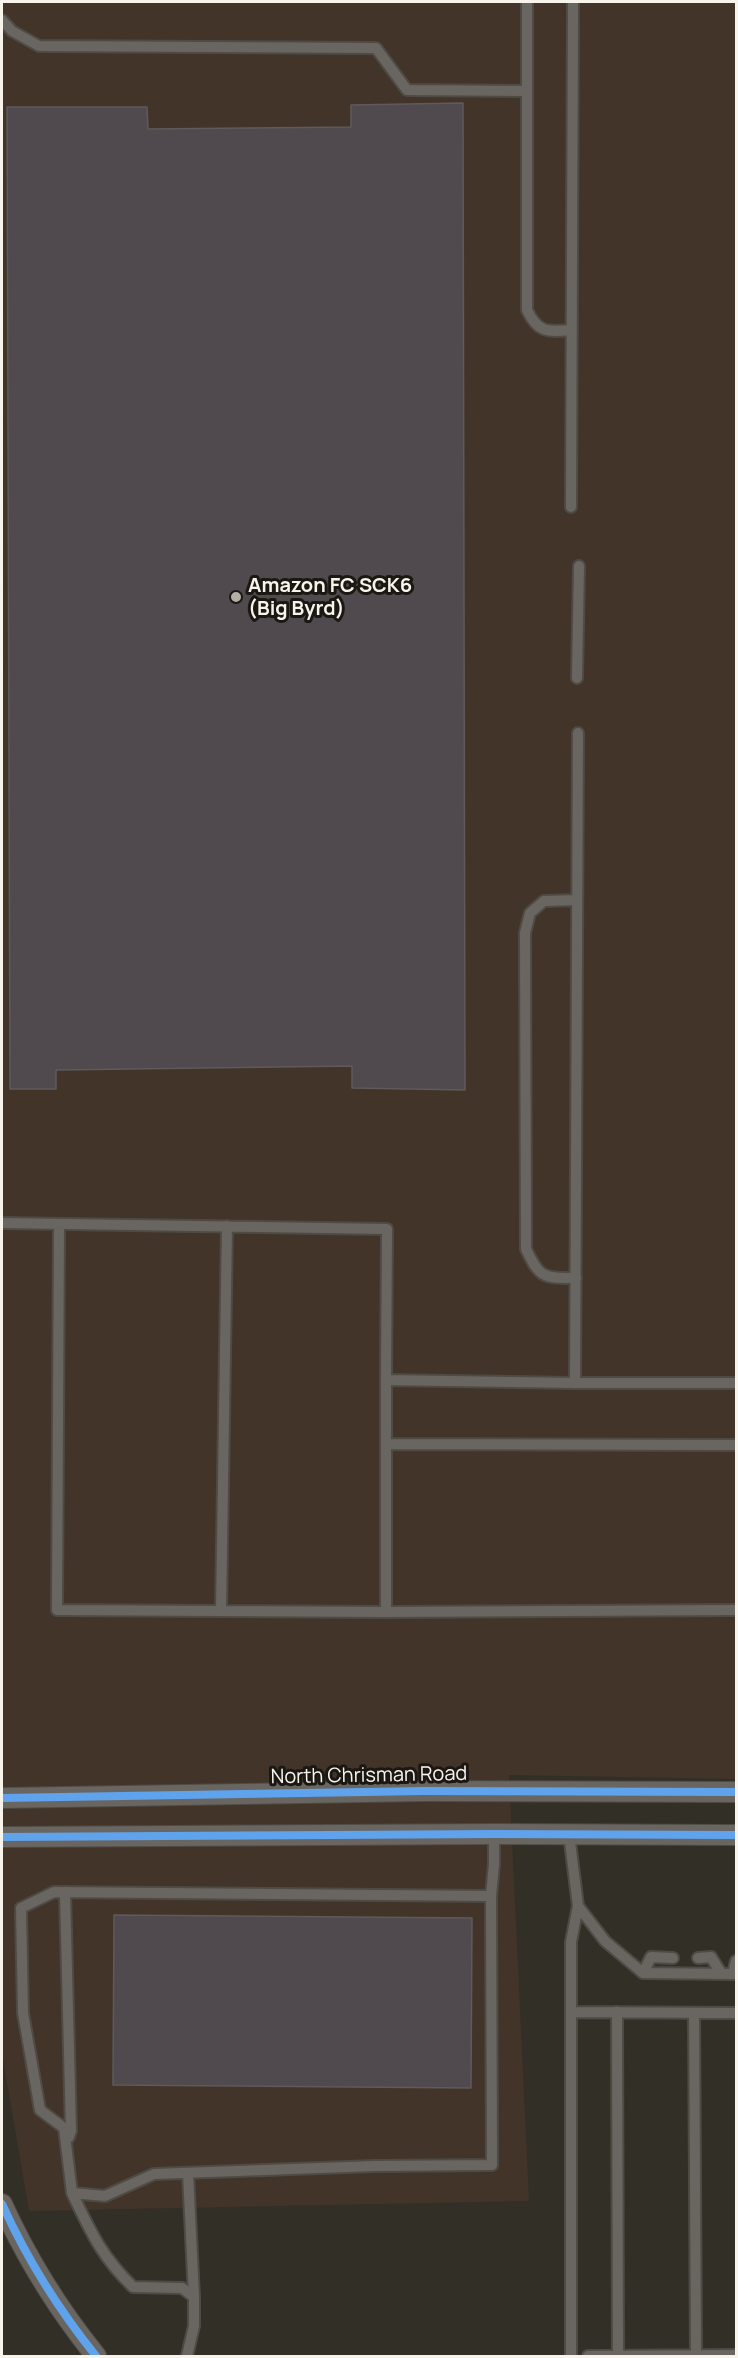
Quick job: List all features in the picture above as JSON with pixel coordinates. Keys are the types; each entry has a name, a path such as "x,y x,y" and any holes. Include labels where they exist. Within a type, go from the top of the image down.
{"street":[{"name":"North Chrisman Road","path":"2,1798 424,1791 736,1792"},
{"path":"2,1837 736,1835"},
{"path":"2,2204 18,2239 49,2294 96,2356"}],"lane":[{"path":"526,2 527,310 534,324 549,332 571,330"},
{"path":"571,507 573,2"},
{"path":"2,20 12,31 39,46 375,48 407,90 526,91"},
{"path":"577,678 579,566"},
{"path":"575,1383 578,733"},
{"path":"576,1278 548,1278 534,1268 526,1249 525,933 530,913 543,901 577,900"},
{"path":"2,1223 387,1228 386,1612"},
{"path":"59,1224 57,1610 386,1612 736,1610"},
{"path":"222,1611 227,1226"},
{"path":"386,1380 736,1383"},
{"path":"386,1444 736,1445"},
{"path":"72,2193 105,2196 154,2174 375,2166 492,2165 491,1896 494,1834"},
{"path":"569,1834 578,1906 571,1942 571,2356"},
{"path":"194,2296 182,2288 133,2287 112,2267 98,2246 72,2193 64,2127 40,2110 23,2013 21,1908 54,1892 491,1896"},
{"path":"65,1892 71,2131 66,2145"},
{"path":"578,1906 605,1941 643,1973 733,1974 736,1961"},
{"path":"643,1973 651,1957 673,1958"},
{"path":"698,1958 711,1957 721,1973"},
{"path":"571,2012 736,2013"},
{"path":"617,2012 618,2356"},
{"path":"694,2013 696,2355"},
{"path":"187,2356 194,2326 189,2173"},
{"path":"588,2356 736,2355"}],"shaded area":[{"path":"2,2 736,2 736,1779 509,1775 529,2201 29,2211 2,2053"}],"building":[{"name":"Amazon FC SCK6 (Big Byrd)","path":"463,103 465,1090 352,1088 352,1066 56,1070 56,1089 10,1089 7,107 147,107 148,129 351,127 351,105"},
{"path":"114,1915 472,1918 471,2088 113,2085"}],"cycle path":[{"path":"2,1798 424,1791 736,1792"},
{"path":"2,1837 736,1835"},
{"path":"2,2204 44,2283 96,2356"}],"place":[{"name":"Amazon FC SCK6 (Big Byrd)","path":"236,597"}]}
